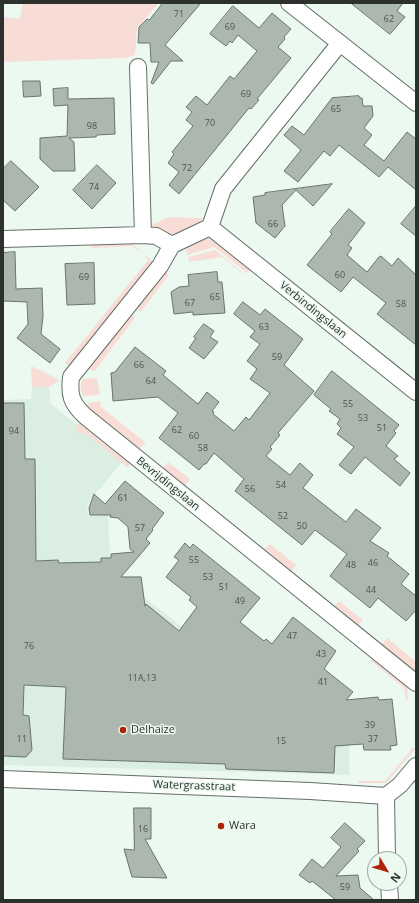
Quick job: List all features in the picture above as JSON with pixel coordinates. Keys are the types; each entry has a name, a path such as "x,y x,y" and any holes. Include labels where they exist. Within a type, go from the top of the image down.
{"street":[{"path":"289,3 416,103"},
{"path":"3,239 143,235 156,236 172,245 210,227 223,189 340,43"},
{"path":"138,67 143,235"},
{"name":"Verbindingslaan","path":"210,227 416,392"},
{"name":"Bevrijdingslaan","path":"172,245 160,266 72,377 69,390 74,404 84,416 416,683"},
{"path":"387,851 386,796 400,785 416,766"},
{"name":"Watergrasstraat","path":"3,779 310,791 386,796"}],"shaded area":[{"path":"23,3 159,3 137,28 135,55 125,58 3,62 3,17 20,19"},
{"path":"169,217 203,218 188,230 174,234 164,233 152,225"},
{"path":"205,238 216,239 250,269 247,273 214,247 187,255 186,249 189,245"},
{"path":"131,243 140,250 139,251 133,246 92,248 92,244"},
{"path":"215,250 243,274 222,257 189,262 188,257"},
{"path":"146,256 156,264 72,366 69,366 65,363 148,260 145,257"},
{"path":"163,270 169,275 141,312 138,309 138,304"},
{"path":"128,315 132,315 135,318 96,369 97,371 89,370 87,366"},
{"path":"31,366 59,381 49,387 32,387"},
{"path":"97,378 100,395 83,396 81,392 81,383 83,379"},
{"path":"32,387 49,387 51,404 122,462 91,499 87,508 89,516 108,515 110,558 123,557 123,576 142,576 145,598 231,665 350,734 349,775 3,765 3,400 31,399"},
{"path":"100,401 101,407 146,443 137,450 85,407 85,405 89,403"},
{"path":"80,423 84,423 131,461 128,468 86,433 77,433 76,426"},
{"path":"168,462 190,479 183,489 180,487 179,480 163,468"},
{"path":"270,544 296,565 291,572 288,572 276,564 275,557 265,549"},
{"path":"339,601 363,620 359,625 351,625 350,618 335,606"},
{"path":"387,638 416,662 416,670 414,673 381,648 382,644"},
{"path":"373,658 411,686 407,691 408,699 406,700 404,688 370,660"},
{"path":"411,748 416,748 386,783 358,783 358,781 385,781 411,750"}],"building":[{"path":"163,3 201,3 165,45 183,61 171,61 153,84 151,83 159,62 151,62 150,43 138,43 139,27 147,19 149,20"},
{"path":"351,3 403,3 397,11 405,17 390,34"},
{"path":"233,6 259,28 272,13 291,29 278,47 291,58 257,99 259,100 251,109 249,108 179,194 169,185 179,172 168,163 174,154 172,152 193,126 186,120 192,112 186,107 196,96 207,105 230,76 234,79 257,51 238,35 232,43 230,41 226,46 210,34"},
{"path":"23,81 40,81 41,96 24,97"},
{"path":"68,88 68,99 114,98 115,134 97,135 96,137 69,138 74,142 75,171 53,171 40,159 40,138 67,136 68,105 54,106 53,89"},
{"path":"359,96 362,98 363,106 372,106 373,116 364,128 372,135 364,145 384,161 407,132 416,139 416,190 388,167 379,177 339,145 330,156 324,151 298,182 284,171 301,150 284,135 292,126 304,135 332,98"},
{"path":"11,161 39,187 15,211 3,200 3,169"},
{"path":"97,165 116,183 92,209 73,190"},
{"path":"332,184 313,206 296,190 282,205 285,226 275,238 256,223 253,197 265,195 265,193"},
{"path":"416,206 416,236 401,224"},
{"path":"349,209 365,223 348,245 352,248 347,255 367,272 381,256 392,266 398,258 416,275 416,345 377,314 386,303 353,277 341,292 307,265 332,234 330,232"},
{"path":"15,252 16,289 42,288 43,316 41,334 60,349 50,363 17,338 28,324 27,302 3,301 3,253"},
{"path":"94,263 95,304 67,305 65,264"},
{"path":"217,272 218,282 222,282 225,313 193,315 193,312 174,314 171,292 179,287 189,286 188,275"},
{"path":"243,302 260,315 265,309 303,339 284,365 314,391 278,433 280,435 270,447 272,449 266,456 290,475 300,463 313,475 303,488 346,522 356,509 381,528 370,541 389,553 387,556 409,574 401,584 416,596 416,610 406,621 378,598 370,608 330,576 347,554 315,530 302,545 235,491 244,479 214,453 206,464 204,464 199,470 159,438 178,413 158,397 113,401 111,373 115,372 135,347 166,371 163,375 198,404 207,392 219,402 212,411 214,412 213,414 234,431 246,417 249,420 270,393 250,379 257,369 247,361 260,344 250,337 255,331 234,314"},
{"path":"204,324 214,331 210,337 218,342 204,359 189,348 196,338 194,337"},
{"path":"332,371 399,425 394,431 396,433 386,446 398,456 394,459 410,473 400,486 365,457 351,474 339,465 354,447 337,434 341,428 337,424 340,419 329,411 331,409 314,395"},
{"path":"3,403 24,403 25,459 35,459 36,561 58,560 59,563 101,562 101,558 111,558 111,554 134,552 130,549 128,527 118,518 110,517 111,515 90,515 89,508 94,494 105,504 125,481 164,513 146,539 150,543 121,577 141,577 145,606 146,604 179,631 197,607 189,600 191,597 166,577 179,560 174,557 185,543 190,548 193,544 260,598 240,622 264,641 266,639 272,644 293,617 336,651 324,669 353,692 346,700 378,697 379,700 392,699 397,745 390,746 391,750 364,750 363,744 335,746 334,773 226,769 225,764 63,759 66,687 24,685 23,715 29,716 32,750 26,757 3,756"},
{"path":"134,808 151,808 151,839 145,839 167,878 132,877 124,849 134,850"},
{"path":"345,823 365,841 357,849 359,851 336,876 358,875 360,888 374,900 336,900 312,881 310,883 299,875 312,859 323,868 341,847 331,838"}],"place":[{"name":"Delhaize","path":"123,730"},
{"name":"Wara","path":"221,826"}]}
